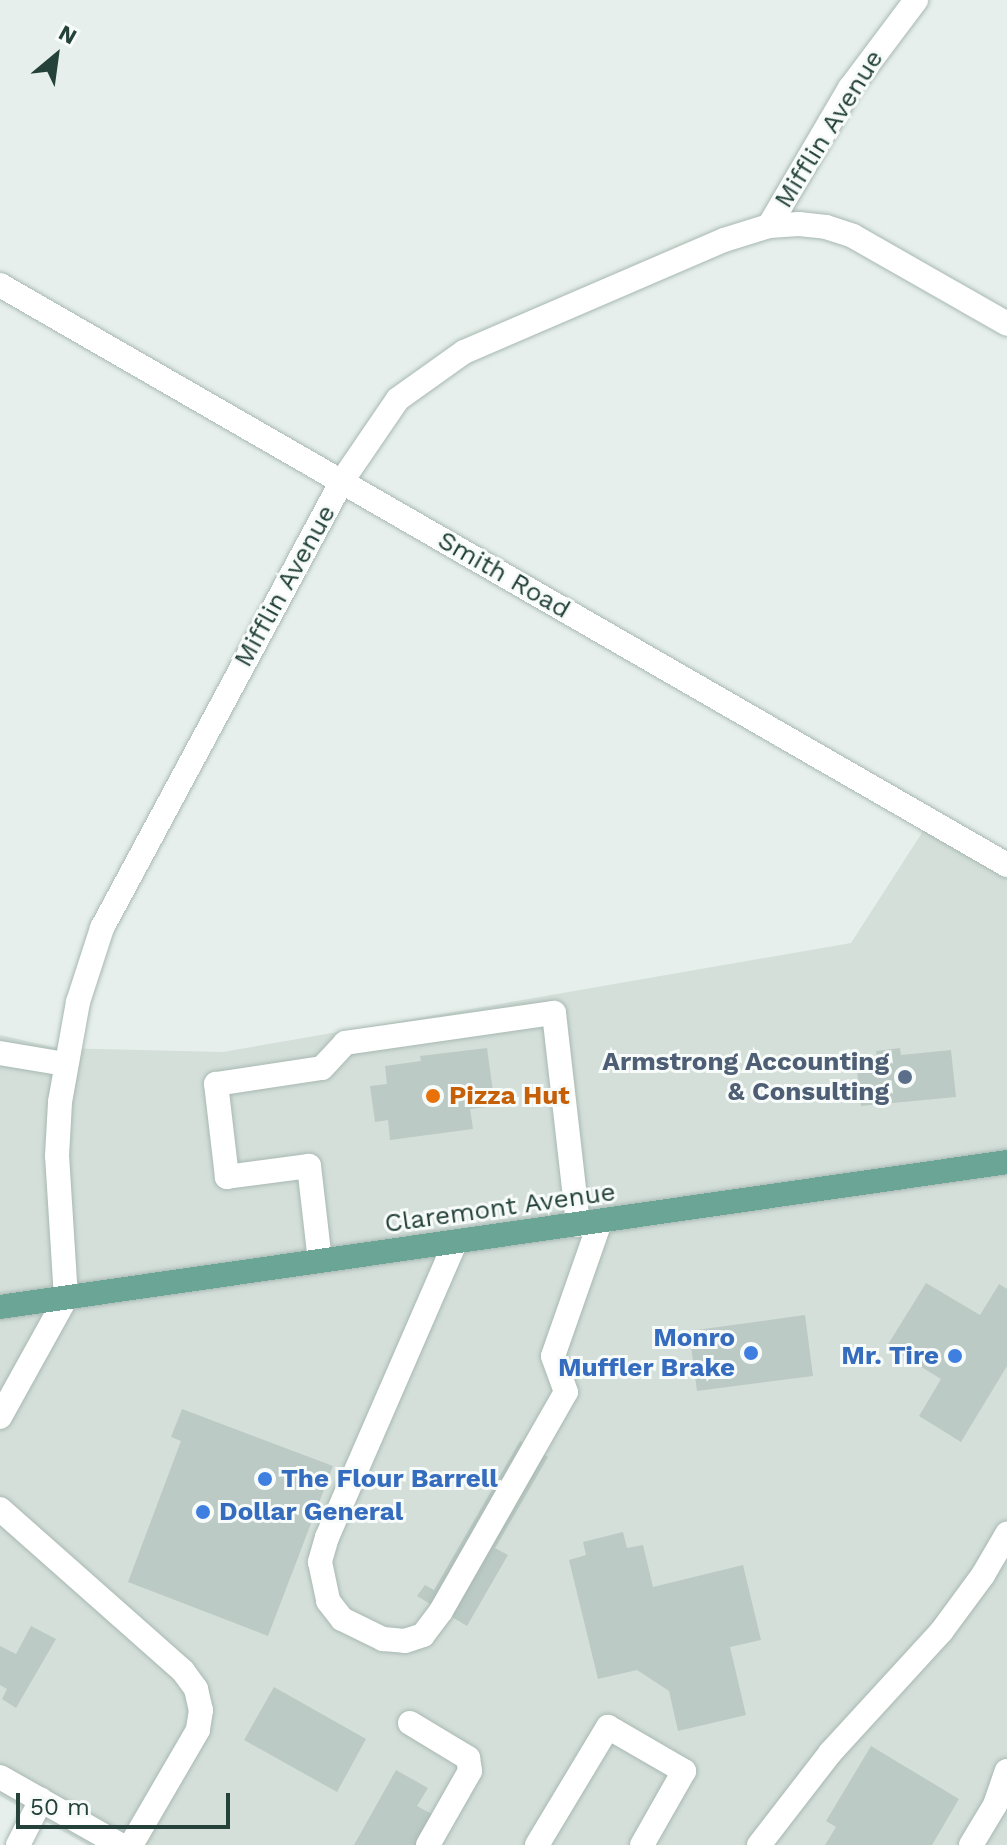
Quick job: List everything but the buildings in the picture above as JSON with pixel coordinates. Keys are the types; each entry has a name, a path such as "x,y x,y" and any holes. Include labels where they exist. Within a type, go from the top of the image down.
{"main road":[{"name":"Claremont Avenue","path":"0,1307 1007,1162"}],"street":[{"name":"Mifflin Avenue","path":"66,1298 57,1156 65,1064 85,977 108,914 342,481 398,399 464,352 724,240 769,226 850,88 916,0"},
{"path":"769,226 799,224 853,236 1007,324"},
{"name":"Smith Road","path":"0,285 1007,865"},
{"path":"320,1261 309,1166 227,1177 216,1084 322,1068 345,1043 554,1013 589,1223 553,1356 566,1392 441,1611 423,1635 405,1641 383,1639 342,1619 328,1601 320,1562 327,1537 455,1243"},
{"path":"0,1053 65,1064"},
{"path":"0,1417 66,1298"},
{"path":"0,1509 183,1671 196,1689 201,1710 198,1730 131,1845"},
{"path":"759,1845 830,1753 941,1632 983,1575 1007,1534"},
{"path":"410,1723 468,1758 470,1771 428,1845"},
{"path":"537,1845 608,1727 684,1771 642,1845"},
{"path":"971,1845 995,1805 1007,1771"},
{"path":"0,1777 120,1845"},
{"path":"18,1845 41,1800"}],"shaded area":[{"path":"934,814 1007,856 1007,1845 87,1845 0,1796 0,1035 57,1048 223,1052 851,943"}],"place":[{"name":"Armstrong Accounting & Consulting","path":"905,1077"},
{"name":"Pizza Hut","path":"433,1096"},
{"name":"Monro Muffler Brake","path":"751,1353"},
{"name":"Mr. Tire","path":"955,1356"},
{"name":"The Flour Barrell","path":"265,1479"},
{"name":"Dollar General","path":"203,1512"}]}
